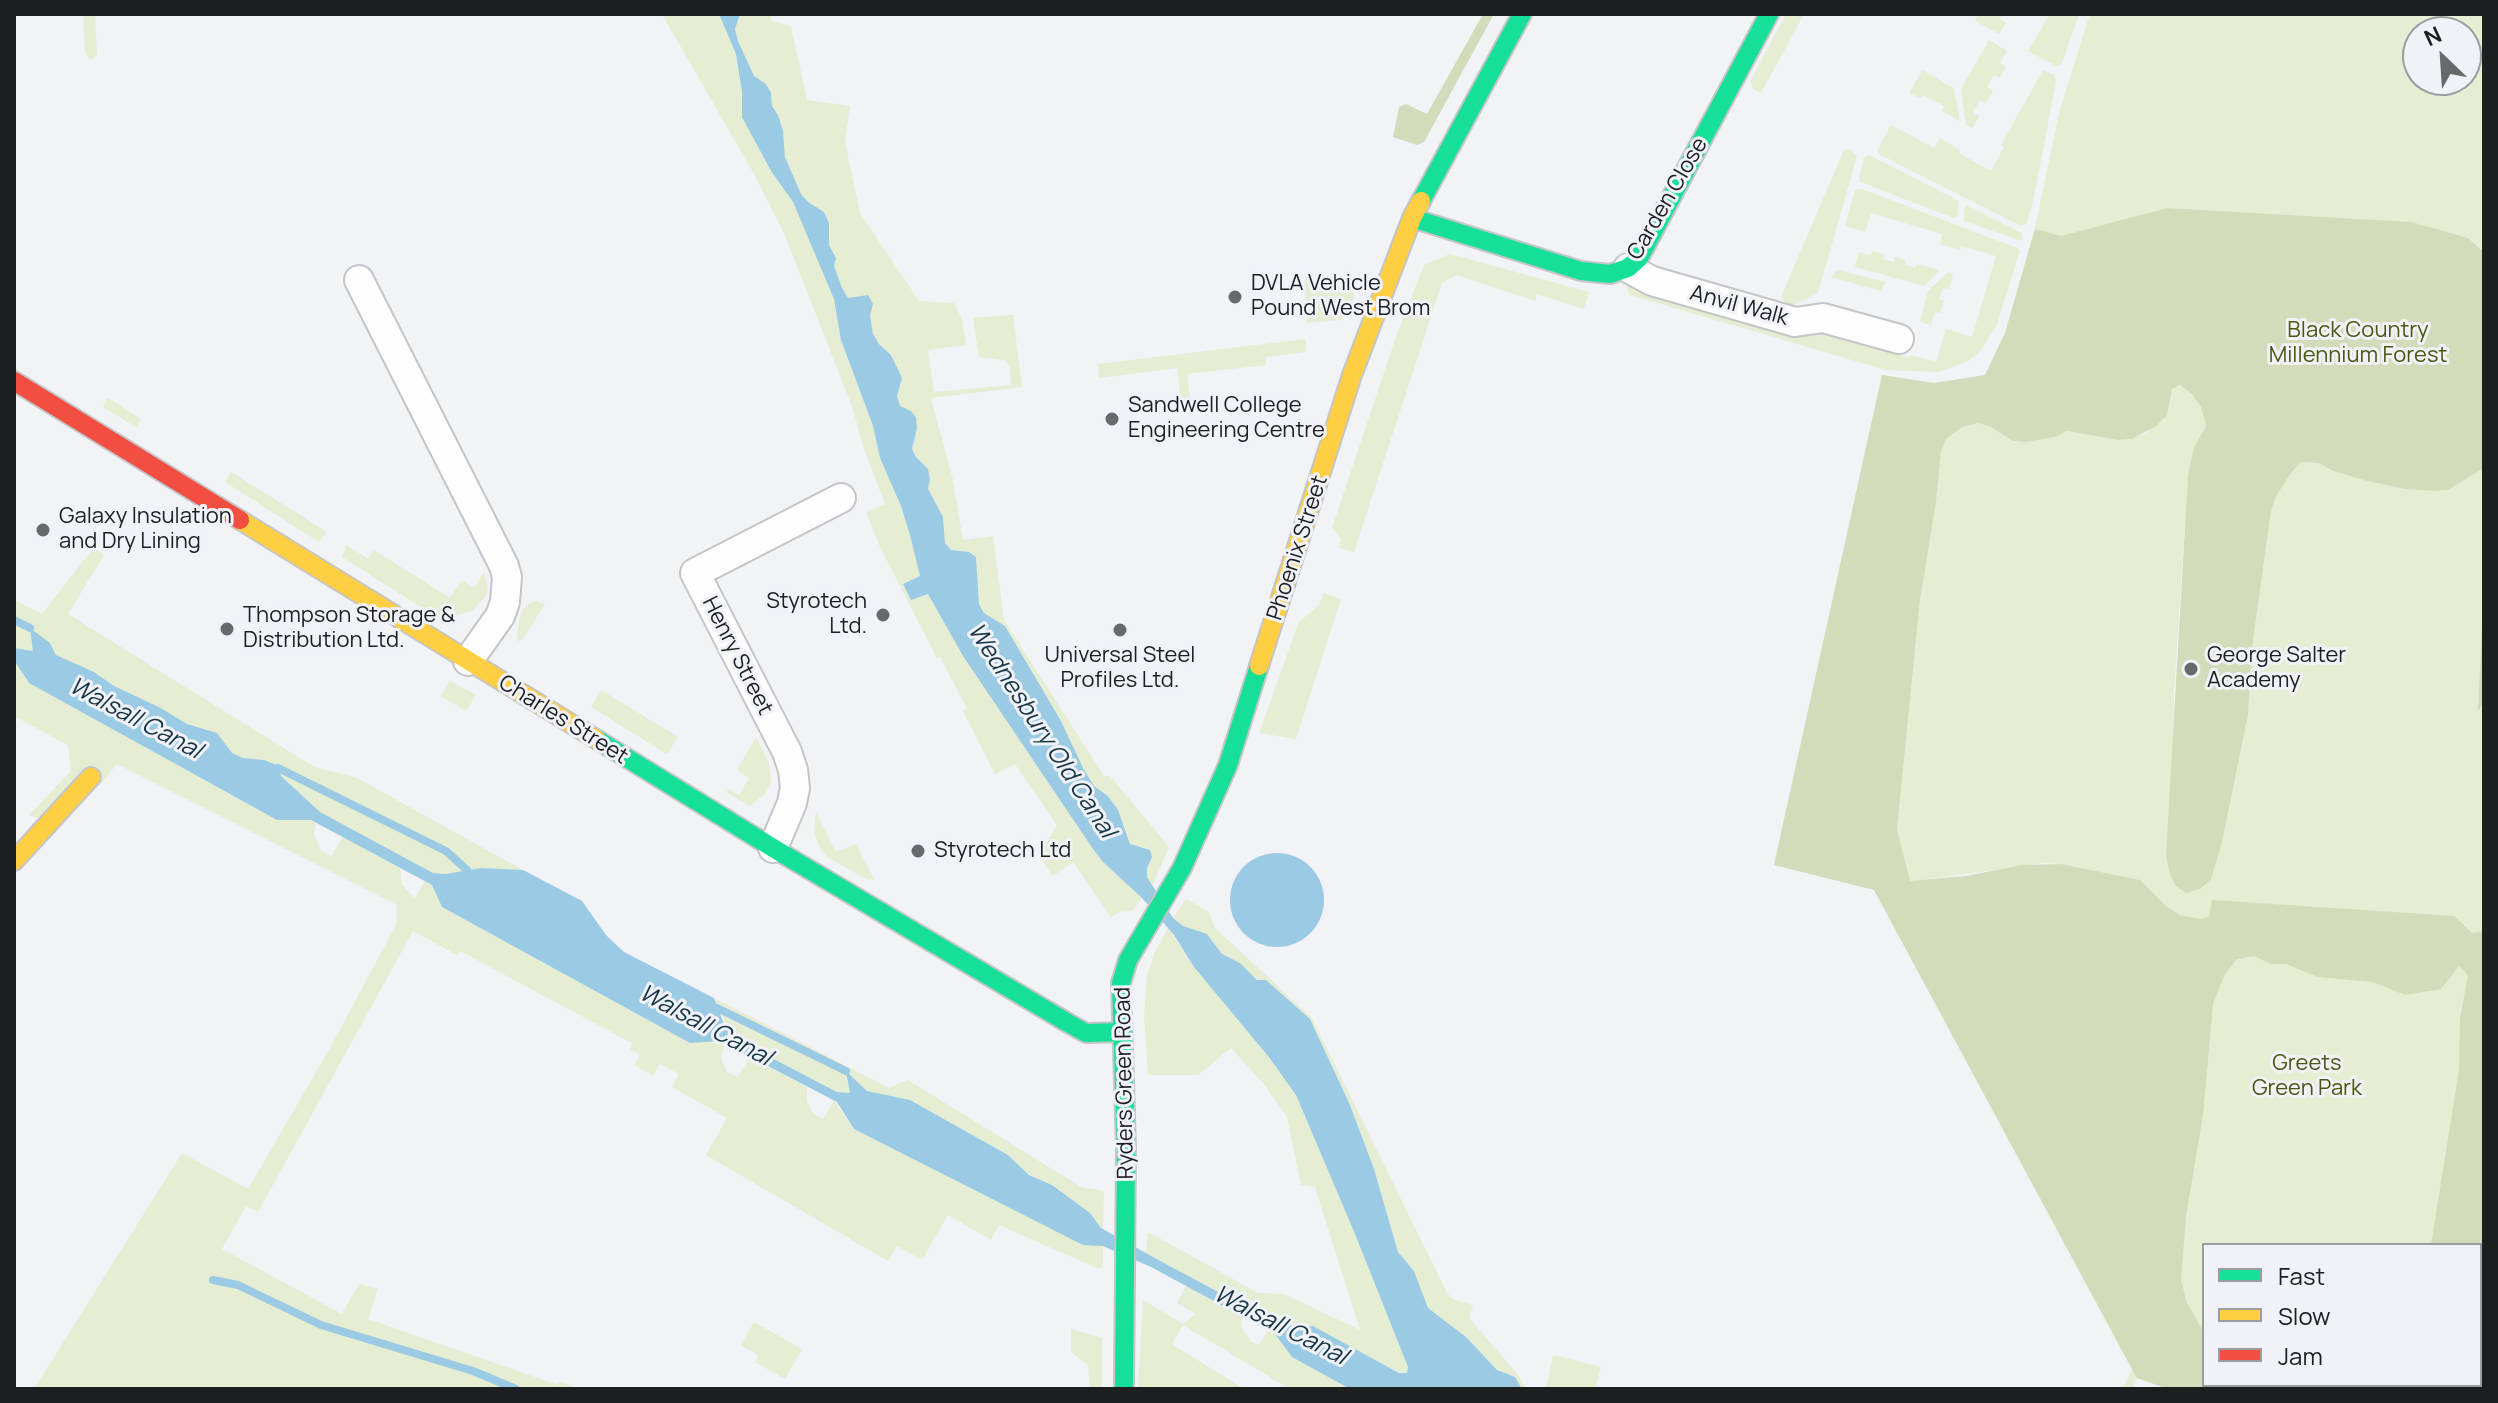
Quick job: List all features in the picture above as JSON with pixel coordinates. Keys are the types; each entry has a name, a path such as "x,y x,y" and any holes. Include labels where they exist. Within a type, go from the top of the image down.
{"street":[{"name":"Phoenix Street","path":"1142,937 1182,868 1228,765 1352,375 1412,218 1522,14"},
{"name":"Carden Close","path":"1412,218 1581,271 1610,274 1628,268 1639,258 1769,14"},
{"name":"Anvil Walk","path":"1628,268 1652,281 1795,322 1823,318 1899,339"},
{"path":"359,280 504,566 507,577 505,602 500,616 468,661"},
{"name":"Charles Street","path":"14,381 773,848 1086,1033 1122,1032"},
{"name":"Henry Street","path":"773,848 792,803 795,788 793,770 787,752 695,573 841,498"},
{"path":"14,861 91,777"},
{"name":"Ryders Green Road","path":"1124,1389 1126,1233 1121,983 1128,960 1142,937"}],"green space":[{"path":"83,14 95,14 97,56 90,60 85,52"},
{"path":"662,14 719,14 736,54 742,117 798,213 834,299 841,340 873,426 880,458 910,535 920,576 908,582 928,593 963,656 1093,849 1142,898 1132,911 1119,912 1111,917 1073,862 1053,876 1039,856 1057,825 1015,764 995,774 963,711 967,708 940,657 937,658 866,513 885,504 853,409 784,233 754,174"},
{"path":"740,14 771,14 771,21 791,26 807,100 850,106 845,142 860,213 919,301 954,303 962,319 966,345 928,350 934,392 1011,385 1010,367 1004,360 979,357 973,318 1013,315 1022,387 931,398 953,480 963,540 993,536 1004,620 1104,776 1110,776 1169,847 1152,886 1147,877 1147,868 1152,857 1146,847 1138,848 1130,844 1124,825 1108,797 1094,786 1084,770 1061,721 1005,626 984,613 979,604 976,557 969,552 951,550 945,544 944,525 928,489 930,480 912,449 917,428 911,411 900,406 897,396 902,377 873,334 870,315 848,298 842,288 834,266 836,258 829,245 829,223 824,212 801,194 785,157 783,131 772,106 771,93 754,76 738,41 735,29"},
{"path":"1483,14 1494,14 1424,142 1417,145 1393,137 1399,107 1406,104 1427,114"},
{"path":"1786,14 1804,14 1761,93 1754,90 1750,82"},
{"path":"1979,14 2002,14 2000,19 2006,23 1999,34 1975,21"},
{"path":"2050,14 2079,14 2062,63 2056,66 2028,51"},
{"path":"2090,14 2484,14 2484,252 2468,238 2412,222 2167,208 2061,236 1985,375 2005,333 2035,228 2060,109"},
{"path":"1989,40 2007,51 2000,63 2006,67 2000,78 1994,75 1987,87 1993,91 1986,103 1980,100 1973,112 1979,116 1972,128 1966,125 1961,89"},
{"path":"1922,70 1954,88 1960,121 1942,111 1944,106 1923,95 1920,98 1909,93"},
{"path":"2043,70 2054,75 2056,82 2026,224 2021,226 1879,154 1877,150 1891,125 1934,148 1940,138 1991,171 2004,147 2001,145"},
{"path":"1850,149 1857,156 1818,293 1793,306 1785,303 1781,297 1844,150"},
{"path":"1869,155 1959,201 1957,216 1954,218 1860,182 1864,158"},
{"path":"1862,189 2020,251 1996,327 1980,351 1967,362 1938,372 1886,370 1630,295 1628,291 1627,282 1907,357 1911,355 1936,362 1946,329 1972,337 1996,256 1961,246 1960,250 1940,244 1942,234 1871,213 1865,232 1845,226 1855,190"},
{"path":"1967,205 2022,233 2022,241 1964,221"},
{"name":"Black Country Millennium Forest","path":"2167,208 2412,222 2468,238 2484,252 2484,468 2448,490 2434,491 2367,481 2333,471 2319,463 2301,462 2276,496 2271,511 2252,648 2248,715 2222,842 2211,879 2200,889 2186,893 2176,886 2166,856 2188,475 2194,447 2206,426 2201,407 2192,394 2180,385 2172,389 2167,415 2156,426 2132,439 2117,440 2067,431 2055,437 2013,441 1978,423 1962,427 1946,439 1941,452 1920,600 1897,830 1910,881 1966,876 2022,865 2061,864 2140,880 2166,906 2180,915 2201,919 2209,916 2212,900 2454,916 2472,933 2484,931 2484,1389 2402,1387 2482,1387 2482,1243 2431,1243 2459,1070 2460,1019 2468,975 2459,966 2441,989 2405,995 2373,982 2318,977 2254,956 2237,959 2225,974 2213,1004 2203,1115 2186,1216 2181,1280 2187,1303 2202,1329 2202,1387 2374,1389 2168,1389 2137,1378 1874,890 1774,865 1882,375 1934,383 1985,375 2005,333 2035,229 2061,236"},
{"path":"1872,251 1884,254 1883,259 1894,262 1895,257 1906,260 1905,265 1916,268 1917,264 1940,270 1924,286 1855,267 1859,252 1871,255"},
{"path":"1450,254 1589,292 1584,309 1537,294 1535,301 1456,275 1442,283 1354,552 1339,548 1341,539 1332,528 1396,337 1424,265"},
{"path":"1838,270 1886,282 1880,291 1831,277"},
{"path":"1948,272 1953,274 1949,289 1943,288 1939,299 1944,301 1940,313 1935,312 1931,325 1920,322 1928,291"},
{"path":"1305,277 1355,293 1349,313 1340,320 1307,323"},
{"path":"1306,339 1306,352 1265,357 1266,365 1187,374 1192,412 1182,413 1177,368 1099,378 1098,364"},
{"name":"Greets Green Park","path":"1882,375 1880,837 1909,879 1897,830 1920,600 1941,452 1946,439 1962,427 1978,423 2013,441 2026,442 2054,437 2067,431 2117,440 2132,439 2146,433 2167,415 2172,389 2180,385 2192,394 2201,407 2206,426 2194,447 2188,475 2174,693 2172,783 2222,842 2248,715 2252,648 2271,511 2276,496 2291,473 2301,462 2319,463 2333,471 2367,481 2434,491 2448,490 2484,468 2484,1389 2168,1389 2138,1378 2131,1389 2122,1389 2132,1370 1874,890 1774,865","holes":["2043,863 2140,880 2166,906 2180,915 2201,919 1915,881"]},
{"path":"108,398 141,419 136,427 103,407"},
{"path":"231,472 327,532 319,542 225,482"},
{"path":"346,545 368,559 374,550 450,598 462,580 474,588 484,572 488,588 486,596 473,610 438,618 342,557"},
{"path":"94,547 104,555 68,614 314,767 357,778 523,870 481,868 433,873 320,812 281,776 277,764 232,753 209,730 187,724 114,686 94,672 63,659 56,655 50,643 33,651 14,648 14,600 42,614"},
{"path":"1324,593 1341,599 1296,739 1259,733 1299,622 1319,605"},
{"path":"536,601 545,604 522,640 517,641 523,609"},
{"path":"2484,614 2484,703 2478,711 2482,628"},
{"path":"14,660 29,683 277,820 311,820 316,823 314,834 321,851 331,856 343,837 400,868 402,885 415,898 425,881 432,885 442,907 690,1043 714,1040 724,1044 721,1059 727,1072 738,1077 750,1057 807,1087 807,1101 812,1112 823,1119 834,1101 854,1129 1083,1244 1103,1246 1103,1267 1099,1269 999,1225 991,1240 948,1215 922,1260 897,1246 888,1261 706,1155 727,1118 672,1087 679,1074 660,1064 653,1076 634,1065 640,1055 630,1049 632,1043 460,951 457,955 413,931 258,1212 246,1206 222,1249 342,1314 359,1284 378,1289 368,1319 558,1385 561,1381 576,1389 34,1389 182,1153 248,1189 329,1050 396,925 397,905 117,764 101,784 37,818 29,815 71,771 68,745 14,716"},
{"path":"450,681 476,695 466,711 441,696"},
{"path":"601,690 678,737 667,754 591,707"},
{"path":"756,737 769,763 771,782 766,793 750,806 726,792 729,789 739,795 749,778 737,770"},
{"path":"816,812 836,852 856,844 874,879 868,880 827,857 814,833"},
{"path":"1186,899 1209,912 1214,927 1312,1018 1447,1293 1454,1300 1473,1305 1469,1318 1519,1376 1526,1389 1522,1389 1515,1377 1497,1370 1466,1337 1428,1308 1414,1271 1398,1252 1374,1169 1350,1105 1310,1019 1266,980 1257,980 1240,963 1222,954 1212,940 1173,918"},
{"path":"1168,928 1194,967 1268,1056 1296,1095 1355,1234 1408,1367 1407,1373 1399,1373 1313,1326 1280,1325 1146,1253 1148,1232 1258,1293 1284,1294 1360,1330 1315,1187 1301,1185 1287,1117 1264,1084 1231,1048 1198,1075 1148,1075 1144,1016 1147,976 1154,954"},
{"path":"714,998 889,1088 908,1080 1081,1187 1104,1191 1103,1230 1090,1213 1052,1185 1030,1175 1008,1155 910,1100 867,1091 847,1073 850,1093 837,1092 731,1036"},
{"path":"1186,1286 1243,1317 1241,1324 1252,1342 1259,1345 1268,1330 1275,1333 1292,1357 1350,1389 1290,1389 1183,1325 1172,1344 1244,1389 1138,1389 1143,1300 1183,1324 1196,1314 1177,1303"},
{"path":"754,1322 802,1349 785,1379 755,1362 758,1355 741,1345"},
{"path":"1071,1329 1102,1338 1102,1389 1090,1389 1088,1365 1071,1352"},
{"path":"1553,1355 1601,1367 1595,1389 1546,1389"}],"water":[{"path":"719,14 740,14 735,29 738,41 754,76 766,84 771,93 772,106 783,131 785,157 801,194 824,212 829,223 829,245 836,258 834,266 842,288 848,298 868,295 873,304 870,315 873,334 891,355 902,378 897,396 900,406 911,411 916,418 912,449 928,469 928,489 943,517 945,543 951,550 969,552 976,557 979,604 984,613 1005,626 1061,721 1084,770 1094,786 1108,796 1118,810 1130,844 1150,850 1152,857 1147,877 1173,918 1183,926 1207,934 1222,954 1240,963 1257,980 1266,980 1310,1019 1350,1105 1374,1169 1398,1252 1414,1271 1428,1308 1466,1337 1497,1370 1515,1377 1522,1389 1350,1389 1292,1357 1275,1334 1151,1267 1103,1246 1083,1245 854,1129 837,1102 720,1041 690,1043 442,907 432,885 311,820 277,820 29,683 14,660 14,648 33,651 30,628 50,643 56,655 94,672 114,686 187,724 217,733 232,753 277,765 281,776 320,812 433,873 481,868 523,870 582,901 606,935 624,952 714,998 731,1036 745,1044 837,1092 850,1093 846,1071 867,1091 910,1100 1008,1155 1029,1175 1052,1185 1090,1213 1101,1228 1153,1257 1280,1325 1313,1326 1399,1373 1407,1373 1408,1367 1355,1234 1296,1095 1268,1056 1194,967 1174,935 1093,849 963,656 928,594 911,600 903,584 920,576 910,535 880,458 873,426 841,340 834,299 793,202 771,171 742,117 736,54"},
{"path":"1277,853 1295,857 1310,867 1320,882 1324,900 1320,918 1310,933 1295,943 1277,947 1259,943 1244,933 1234,918 1230,900 1234,882 1244,867 1259,857"}],"waterway":[{"path":"14,620 30,628"},
{"path":"278,768 446,851 467,870"},
{"name":"Walsall Canal","path":"717,1008 846,1071"},
{"path":"213,1280 238,1285 321,1325 473,1371 516,1389"}],"traffic: fast":[{"path":"1421,201 1522,14"},
{"path":"1412,218 1581,271 1610,274 1628,268 1639,258 1769,14"},
{"path":"1124,1389 1126,1149 1121,983 1128,960 1182,868 1228,765 1259,666"},
{"path":"596,739 1068,1023 1086,1033 1122,1032"}],"traffic: slow":[{"path":"1259,666 1352,375 1421,201"},
{"path":"240,520 596,739"},
{"path":"14,861 91,777"}],"traffic: jam":[{"path":"14,381 240,520"}],"place":[{"name":"DVLA Vehicle Pound West Brom","path":"1235,297"},
{"name":"Sandwell College Engineering Centre","path":"1112,419"},
{"name":"Galaxy Insulation and Dry Lining","path":"43,530"},
{"name":"Styrotech Ltd.","path":"883,615"},
{"name":"Thompson Storage & Distribution Ltd.","path":"227,629"},
{"name":"Universal Steel Profiles Ltd.","path":"1120,630"},
{"name":"George Salter Academy","path":"2191,669"},
{"name":"Styrotech Ltd","path":"918,851"}],"water label":[{"name":"Wednesbury Old Canal","path":"1041,731"}]}
